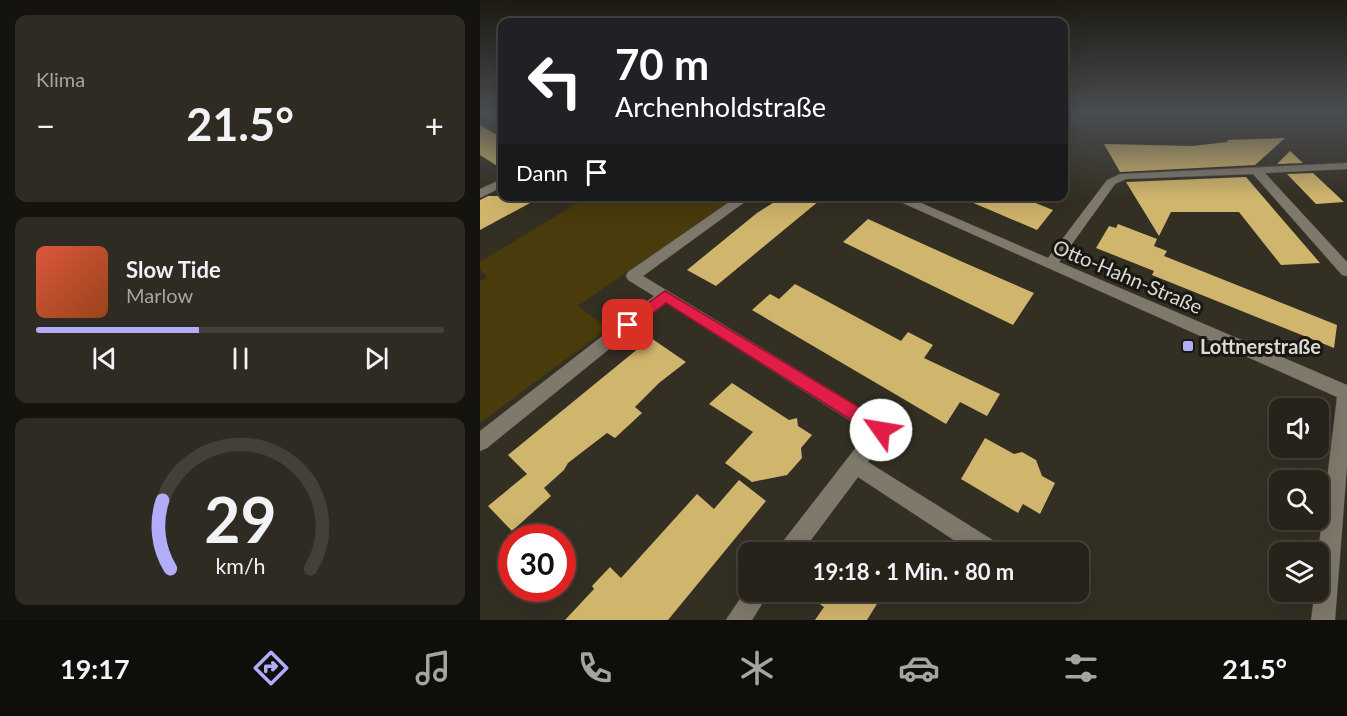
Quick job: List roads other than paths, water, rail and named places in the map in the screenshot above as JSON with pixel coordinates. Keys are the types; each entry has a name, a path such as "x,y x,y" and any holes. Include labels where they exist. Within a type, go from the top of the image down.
{"street":[{"path":"1050,265 1111,182 1124,176 1347,166"},
{"path":"1255,169 1347,271"},
{"path":"480,194 498,185"},
{"path":"740,201 633,276 881,430 796,542"},
{"name":"Otto-Hahn-Straße","path":"904,201 1347,393"},
{"path":"480,442 665,296"},
{"path":"1323,620 1343,407 1347,393"},
{"path":"855,464 976,542"},
{"path":"738,620 751,602"}],"place":[{"name":"Lottnerstraße","path":"1188,346"}]}
